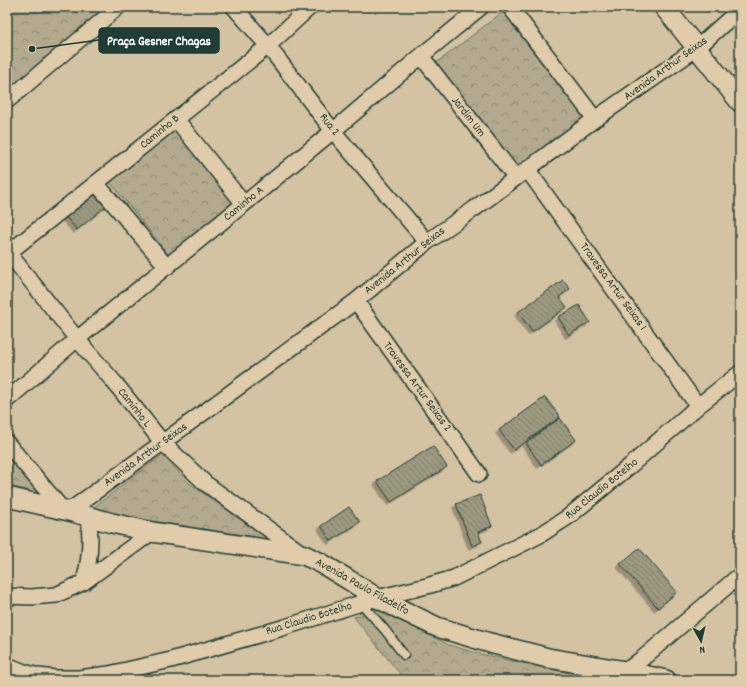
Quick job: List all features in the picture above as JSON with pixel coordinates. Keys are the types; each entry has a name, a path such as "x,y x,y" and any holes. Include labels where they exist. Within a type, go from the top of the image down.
{"street":[{"path":"7,101 118,7"},
{"name":"Rua 2","path":"234,7 268,46 333,131 427,242"},
{"name":"Caminho B","path":"8,252 268,46 310,7"},
{"name":"Caminho A","path":"7,400 77,339 333,131 481,7"},
{"path":"510,7 595,119"},
{"path":"664,7 740,102"},
{"name":"Avenida Arthur Seixas","path":"66,510 163,443 356,301 427,242 595,119 697,48 740,9"},
{"name":"Jardim Um","path":"421,56 521,173"},
{"path":"176,119 244,204"},
{"name":"Travessa Artur Seixas 1","path":"521,173 698,406"},
{"path":"96,183 166,267"},
{"name":"Caminho L","path":"8,252 77,339 163,443 205,483 304,555"},
{"name":"Travessa Artur Seixas 2","path":"356,301 479,474"},
{"name":"Rua Claudio Botelho","path":"7,665 38,676 55,678 79,678 109,674 186,656 369,601 454,578 540,535 568,517 631,465 698,406 740,373"},
{"path":"7,443 66,510"},
{"name":"Avenida Paulo Filadelfo","path":"7,497 66,510 88,517 152,532 304,555 321,563 349,580 369,601 437,627 548,658 626,671 666,680"},
{"path":"84,582 89,560 90,529 88,517"},
{"path":"7,596 31,598 56,595 84,582 152,532"},
{"path":"626,671 740,575"}],"lane":[{"name":"Avenida Paulo Filadelfo","path":"369,601 385,630 404,655"}],"green space":[{"path":"7,7 109,7 7,91"},
{"path":"504,11 588,118 519,171 435,64"},
{"path":"176,129 238,207 172,259 110,182"},
{"path":"7,454 39,494 7,485"},
{"path":"162,455 189,483 273,542 90,510"},
{"path":"379,609 449,645 480,654 602,680 405,680 354,617"}],"building":[{"path":"97,186 111,202 77,230 63,214"},
{"path":"563,280 570,289 559,297 567,307 532,332 518,312"},
{"path":"579,305 590,322 569,335 558,317"},
{"path":"545,397 560,417 514,450 499,430"},
{"path":"560,418 576,440 541,465 526,443"},
{"path":"433,446 447,467 391,502 377,481"},
{"path":"480,495 492,526 478,532 482,542 472,546 456,504"},
{"path":"349,507 360,522 331,541 321,526"},
{"path":"639,548 677,592 658,608 620,564"}],"place":[{"name":"Praça Gesner Chagas","path":"32,49"}]}
